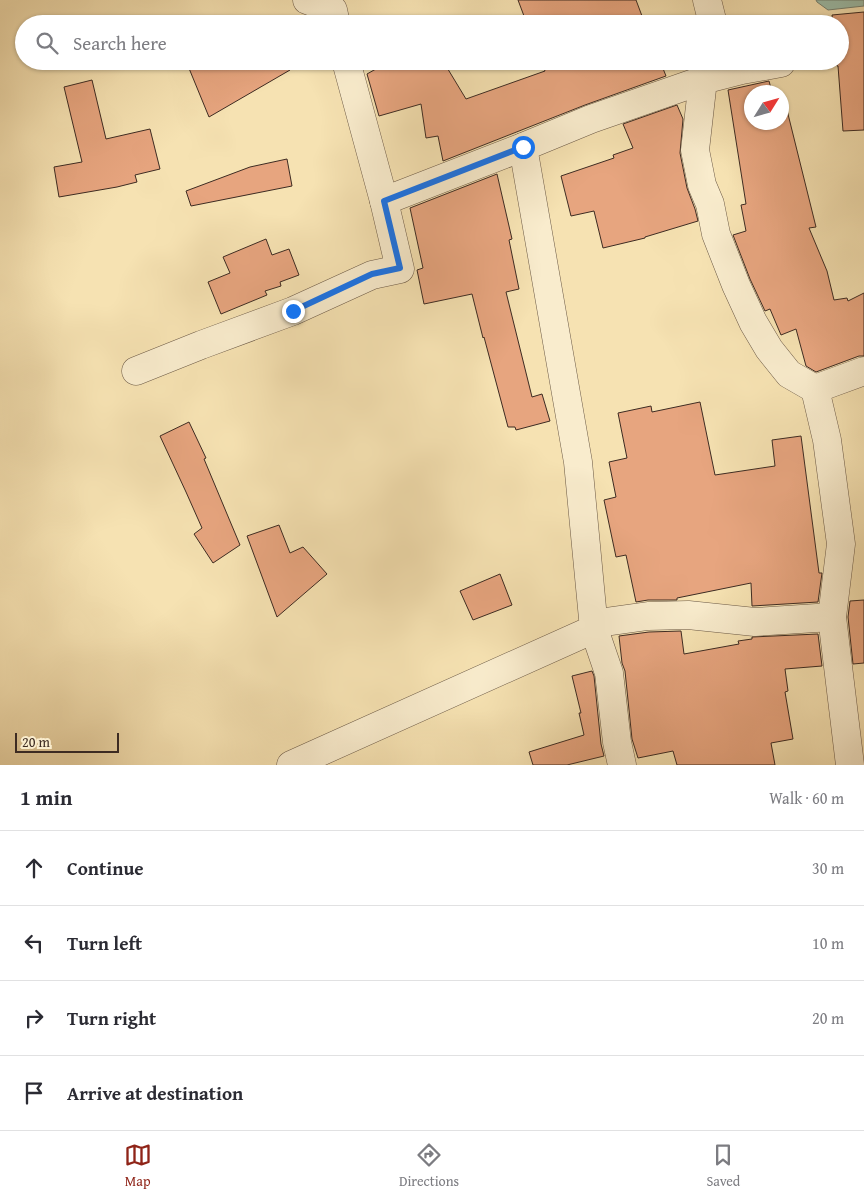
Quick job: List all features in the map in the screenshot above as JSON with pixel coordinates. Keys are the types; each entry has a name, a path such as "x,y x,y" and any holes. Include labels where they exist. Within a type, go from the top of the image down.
{"street":[{"path":"307,0 332,10 333,15"},
{"path":"706,0 710,15"},
{"path":"136,371 293,311 372,274 400,268 348,70"},
{"path":"384,201 523,147 705,70 742,70"},
{"path":"705,70 695,150 702,185 710,204 716,234 739,292 753,322 769,349 789,374 815,389 826,440 841,544 832,617 850,765"},
{"path":"523,147 578,462 594,629 609,673 617,742 622,765"},
{"path":"815,389 864,370"},
{"path":"291,765 594,629 605,622 648,616 688,615 755,622 832,617"}],"shaded area":[{"path":"816,0 864,0 864,6 828,10"}],"building":[{"path":"518,0 636,0 642,15 524,15"},
{"path":"864,12 864,130 843,131 838,70 849,70 849,15 832,15"},
{"path":"190,70 290,70 209,117"},
{"path":"374,70 448,70 466,99 545,70 664,70 666,76 585,105 443,161 438,136 426,138 421,104 379,116 367,74"},
{"path":"92,80 106,139 150,129 160,169 135,175 137,182 59,197 54,167 82,162 64,87"},
{"path":"769,81 770,85 751,85"},
{"path":"744,86 744,130 789,130 789,118 816,227 809,228 827,271 834,300 847,298 848,301 864,293 864,356 859,356 816,372 806,366 796,329 781,335 770,309 765,311 733,235 746,231 741,205 746,204 728,90"},
{"path":"677,105 683,119 680,153 687,188 698,221 645,238 603,248 594,211 571,216 561,176 614,158 613,155 633,148 623,124"},
{"path":"287,159 292,186 191,206 186,191 250,167"},
{"path":"497,174 512,239 509,240 519,289 506,292 532,397 542,394 550,421 516,430 515,427 508,427 472,294 424,304 417,270 423,268 410,208"},
{"path":"266,239 272,255 289,249 299,275 280,282 281,286 265,291 267,295 221,314 208,282 230,273 223,257"},
{"path":"700,402 715,475 775,466 772,440 801,436 819,573 822,573 818,602 752,606 751,583 677,598 677,600 636,602 626,555 616,557 604,500 616,497 609,462 627,458 618,413 651,406 652,412"},
{"path":"189,422 206,458 204,459 240,545 213,563 194,534 202,528 160,436"},
{"path":"279,525 290,553 303,547 327,574 277,617 247,536"},
{"path":"500,574 512,605 473,620 460,591"},
{"path":"864,600 864,663 853,664 848,617 850,601"},
{"path":"681,631 684,654 739,644 738,641 752,639 752,637 818,634 822,666 785,669 788,691 785,692 793,739 771,743 775,765 677,765 673,751 638,758 632,739 625,671 622,663 619,636 649,632"},
{"path":"592,671 604,756 567,765 533,765 529,752 584,735 572,676"}],"route":[{"path":"293,311 372,274 400,268 384,201 523,147"}]}
